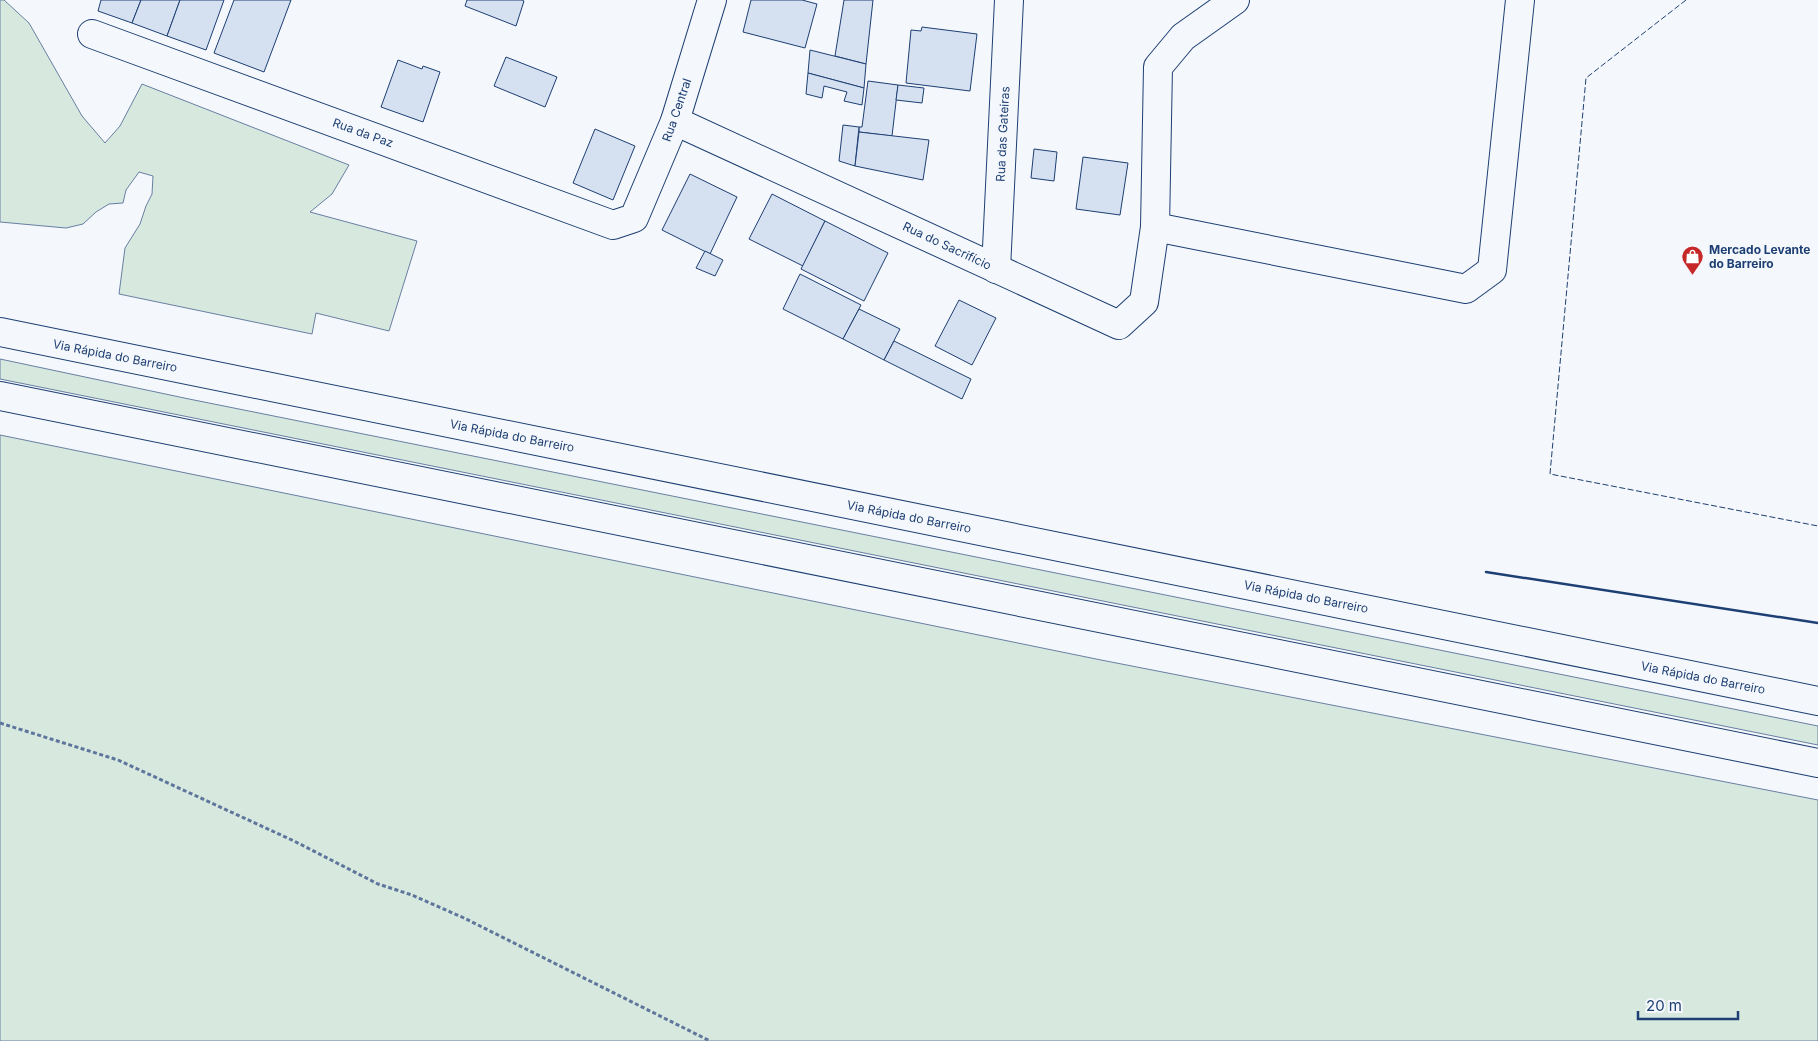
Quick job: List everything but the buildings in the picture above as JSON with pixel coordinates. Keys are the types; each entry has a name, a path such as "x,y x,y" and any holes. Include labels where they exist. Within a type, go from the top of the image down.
{"main road":[{"name":"Rua Central","path":"634,218 675,121 712,0"},
{"name":"Rua das Gateiras","path":"996,269 1009,0"},
{"path":"1235,0 1183,37 1158,67 1156,227 1466,289 1492,270 1520,0"},
{"name":"Rua da Paz","path":"92,34 613,225 634,218"},
{"name":"Rua do Sacrifício","path":"675,121 1119,325 1144,302 1156,227"},
{"name":"Via Rápida do Barreiro","path":"0,332 1818,701"},
{"path":"0,396 1818,763"}],"path":[{"path":"0,723 118,760 294,841 378,884 412,895 464,918 710,1041"}],"shaded area":[{"path":"0,0 4,0 29,23 82,116 105,143 120,126 142,84 349,165 332,194 310,212 417,241 389,331 316,313 312,334 119,294 125,248 140,224 152,194 153,176 139,172 126,190 123,203 109,204 96,212 83,224 66,228 0,222"},
{"path":"0,359 189,399 1818,726 1818,745 0,379"},
{"path":"0,435 1101,660 1818,800 1818,1041 0,1041"}],"fence":[{"path":"1686,0 1586,78 1550,474 1818,526"}],"wall":[{"path":"1486,572 1818,623"}],"place":[{"name":"Mercado Levante do Barreiro","path":"1693,276"}]}
